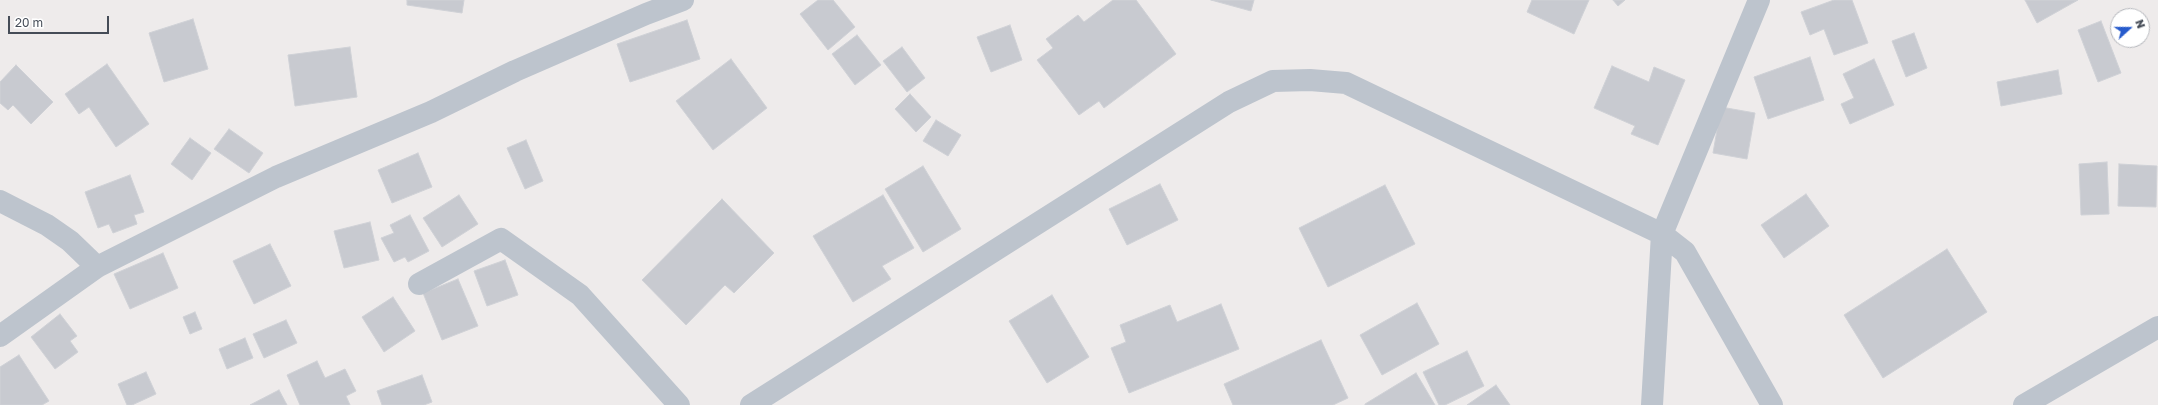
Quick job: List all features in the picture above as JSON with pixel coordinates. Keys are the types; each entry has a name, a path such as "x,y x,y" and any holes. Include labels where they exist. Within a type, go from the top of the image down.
{"street":[{"path":"0,336 98,267 276,177 431,112 515,71 646,14 683,0"},
{"path":"1652,405 1662,234 1759,0"},
{"path":"751,405 1228,102 1272,81 1310,80 1346,83 1662,234 1685,252 1772,405"},
{"path":"0,201 47,225 70,241 98,267"},
{"path":"419,284 502,239 580,295 679,405"},
{"path":"2024,405 2158,327"}],"building":[{"path":"407,0 464,0 462,13 407,5"},
{"path":"818,0 833,0 855,27 828,50 800,14"},
{"path":"1113,0 1136,0 1176,54 1104,108 1099,101 1079,115 1037,60 1053,48 1046,39 1078,15 1084,22"},
{"path":"1211,0 1254,0 1251,11"},
{"path":"1532,0 1589,0 1574,34 1527,12"},
{"path":"1613,0 1625,0 1618,6"},
{"path":"1834,0 1852,0 1868,43 1834,55 1824,29 1810,35 1801,12"},
{"path":"2025,0 2078,0 2037,23"},
{"path":"193,19 208,69 164,82 149,33"},
{"path":"687,20 700,59 630,82 617,44"},
{"path":"2101,21 2110,48 2111,48 2121,73 2098,82 2078,30"},
{"path":"1010,25 1022,60 991,72 977,37"},
{"path":"1914,33 1927,68 1906,77 1892,41"},
{"path":"857,35 881,65 855,85 832,54"},
{"path":"350,47 357,97 295,106 288,55"},
{"path":"902,47 925,78 907,92 883,61"},
{"path":"1810,57 1824,100 1768,119 1754,77"},
{"path":"731,59 767,108 713,150 676,101"},
{"path":"1874,59 1894,105 1850,124 1841,104 1854,98 1843,74"},
{"path":"107,64 149,124 116,147 89,107 79,114 65,94"},
{"path":"16,65 53,102 31,124 13,105 8,110 0,103 0,82"},
{"path":"1612,66 1649,82 1654,67 1685,80 1658,145 1631,134 1635,126 1594,108"},
{"path":"2058,70 2062,94 2001,106 1997,82"},
{"path":"910,94 931,117 916,132 895,109"},
{"path":"1721,107 1755,113 1747,159 1713,153"},
{"path":"936,120 961,135 948,156 923,141"},
{"path":"229,129 263,153 249,173 214,149"},
{"path":"190,138 211,153 192,180 171,164"},
{"path":"526,140 543,181 525,189 507,148"},
{"path":"418,153 432,187 392,203 378,170"},
{"path":"2107,162 2109,214 2081,215 2079,164"},
{"path":"2119,164 2157,166 2156,207 2118,206"},
{"path":"923,166 961,229 923,252 885,189"},
{"path":"130,175 144,212 134,215 137,224 113,233 109,224 98,228 85,192"},
{"path":"1160,184 1178,220 1127,245 1109,209"},
{"path":"1385,185 1415,244 1328,287 1299,228"},
{"path":"1806,194 1829,226 1784,258 1761,225"},
{"path":"459,195 478,224 442,247 423,218"},
{"path":"883,195 914,248 882,266 891,279 853,302 813,236"},
{"path":"722,199 774,253 734,293 725,285 686,325 642,280"},
{"path":"410,215 429,251 408,262 405,257 394,262 381,238 394,233 390,225"},
{"path":"370,222 379,260 344,268 334,231"},
{"path":"270,244 291,286 254,304 233,261"},
{"path":"1947,249 1987,312 1883,378 1844,315"},
{"path":"163,253 178,288 130,309 114,274"},
{"path":"505,260 518,295 487,306 474,271"},
{"path":"458,279 478,326 442,340 423,293"},
{"path":"1052,295 1089,357 1047,383 1009,321"},
{"path":"393,297 415,331 384,352 362,317"},
{"path":"1417,303 1439,344 1382,375 1360,335"},
{"path":"1221,304 1239,349 1129,393 1111,348 1126,342 1120,325 1170,305 1177,322"},
{"path":"195,312 202,329 190,334 183,317"},
{"path":"60,314 77,336 70,341 78,352 55,369 31,337"},
{"path":"286,320 297,343 264,358 253,334"},
{"path":"245,338 253,358 227,369 219,349"},
{"path":"1321,340 1348,398 1333,405 1233,405 1224,384"},
{"path":"1467,351 1484,386 1445,405 1439,405 1423,372"},
{"path":"19,355 49,401 42,405 0,405 0,367"},
{"path":"317,361 325,378 345,369 356,391 346,396 350,405 300,405 287,375"},
{"path":"146,372 156,394 132,405 127,405 118,384"},
{"path":"1416,373 1435,405 1365,405 1365,404"},
{"path":"422,375 432,402 424,405 382,405 377,391"},
{"path":"1496,385 1510,405 1467,405"},
{"path":"279,390 287,405 250,405"}]}
